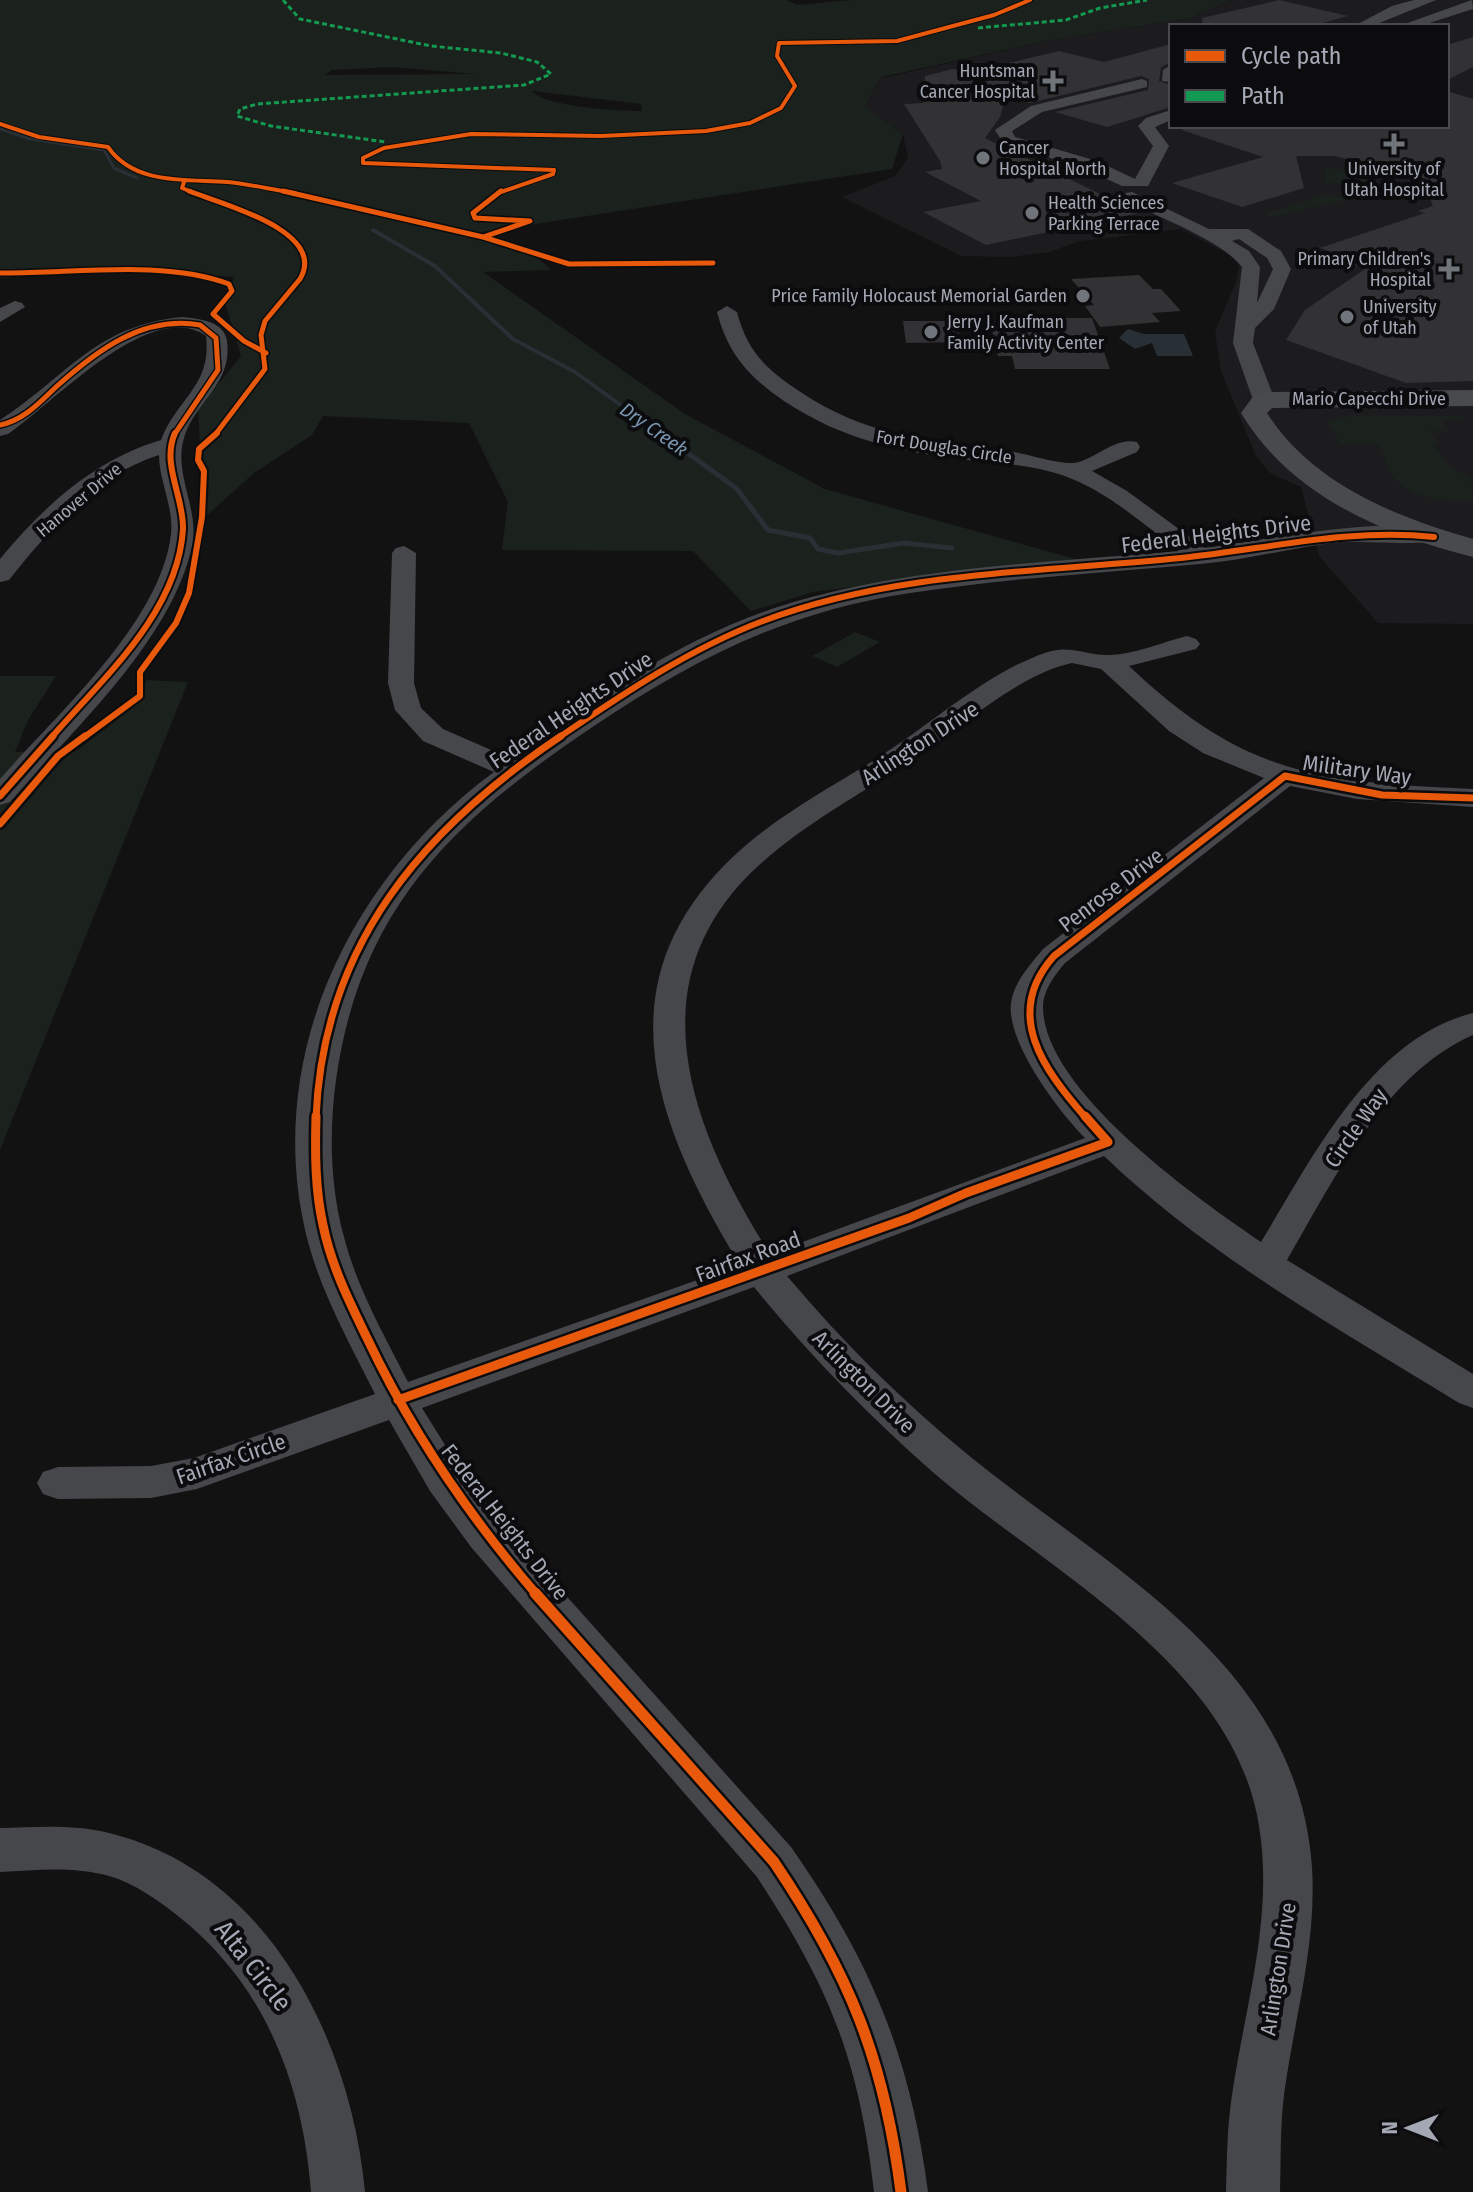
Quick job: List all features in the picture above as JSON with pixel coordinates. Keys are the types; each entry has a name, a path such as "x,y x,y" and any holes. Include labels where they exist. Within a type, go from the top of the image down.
{"main road":[{"name":"Mario Capecchi Drive","path":"1264,400 1473,398"},
{"path":"1473,538 1411,518 1344,481 1312,454 1286,413 1264,400 1254,413 1273,442 1362,521 1473,548"}],"street":[{"path":"1365,24 1397,9 1429,0"},
{"path":"1412,24 1473,4"},
{"path":"1169,75 1027,113 1003,130 1005,138 1091,165 1209,228 1240,234 1274,255 1282,269 1264,309 1246,325"},
{"path":"1134,187 1161,146 1146,126 1169,116"},
{"path":"1134,187 1163,189 1242,255 1251,267 1246,294 1244,351 1264,400"},
{"name":"Fort Douglas Circle","path":"727,312 740,355 754,370 821,415 860,433 1073,471 1107,490 1202,557"},
{"path":"0,796 136,641 150,620 181,545 183,522 171,444 178,425 211,382 220,363 216,335 199,325 157,325 112,342 96,351 36,406 4,426"},
{"name":"Hanover Drive","path":"0,575 45,525 92,484 132,457 171,444"},
{"path":"1073,471 1129,447"},
{"name":"Federal Heights Drive","path":"901,2192 881,2066 853,1989 810,1912 774,1862 509,1563 444,1479 398,1400 334,1271 320,1216 314,1144 320,1059 339,983 360,936 401,874 443,827 512,769 665,667 722,636 818,604 941,581 1202,557 1362,521"},
{"path":"404,553 401,683 408,710 433,735 512,769"},
{"path":"1110,663 1187,644"},
{"name":"Arlington Drive","path":"1110,663 1072,655 1041,664 786,830 723,885 691,931 678,961 666,1024 674,1089 699,1159 722,1205 764,1270 834,1355 918,1436 1162,1628 1194,1660 1250,1734 1281,1812 1288,1850 1290,1891 1287,1936 1258,2099 1253,2192"},
{"name":"Military Way","path":"1110,663 1162,711 1203,740 1285,776 1382,795 1473,798"},
{"name":"Penrose Drive","path":"1285,776 1054,956 1036,981 1027,1009 1034,1037 1058,1082 1108,1142 1183,1207 1473,1393"},
{"name":"Circle Way","path":"1267,1262 1382,1088 1440,1036 1473,1023"},
{"name":"Fairfax Road","path":"398,1400 764,1270 1108,1142"},
{"name":"Fairfax Circle","path":"58,1483 151,1482 181,1478 398,1400"},
{"name":"Alta Circle","path":"0,1850 72,1848 127,1860 171,1883 219,1919 251,1955 289,2010 314,2062 334,2132 338,2192"}],"shaded area":[{"path":"0,0 787,0 797,5 852,0 1232,0 1190,18 1047,41 882,77 865,106 903,134 892,169 470,234 537,257 551,270 483,272 685,414 825,489 1075,559 813,592 751,611 693,551 502,550 508,502 469,423 323,416 312,435 254,473 204,518 198,409 241,356 226,306 234,277 120,269 0,278","holes":["393,67 474,74 475,74 325,75 332,70","532,91 641,104 642,111 567,104 552,101"]},
{"name":"University of Utah","path":"1232,0 1473,0 1473,624 1378,623 1319,556 1301,487 1270,473 1256,456 1221,371 1215,331 1236,282 1239,266 1232,256 1181,229 1080,241 1050,252 1009,257 961,256 842,197 895,176 908,158 903,134 865,106 882,78 1047,41 1190,18"},
{"path":"1326,166 1372,178 1379,190 1325,182"},
{"path":"1327,193 1346,200 1273,217 1265,214"},
{"path":"1128,329 1144,334 1184,334 1193,356 1157,356 1152,343 1135,349 1119,338"},
{"path":"1349,415 1461,416 1465,420 1442,420 1449,431 1431,431 1438,444 1432,444 1451,467 1471,477 1473,501 1439,500 1417,494 1391,474 1379,444 1340,444 1327,422"},
{"path":"855,632 880,642 837,667 812,656"},
{"path":"0,676 56,676 28,720 15,752 76,751 130,710 147,680 188,682 0,1150"}],"building":[{"path":"1279,0 1348,16 1319,24 1203,24 1202,18"},
{"path":"1473,37 1473,67 1449,79 1449,44"},
{"path":"1169,45 1169,63 1161,67 1159,81 1169,84 1169,108 1107,127 1055,112 1148,90 1149,79 1141,76 1030,103 1006,95 1000,117 985,138 1139,213 986,245 923,212 981,201 925,172 942,169 940,161 904,104 923,103 925,76 953,69 970,72 1059,51 1104,62"},
{"path":"1449,92 1473,99 1473,381 1406,383 1286,340 1305,310 1365,269 1322,253 1329,251 1320,248 1425,213 1418,211 1433,206 1420,172 1382,169 1335,156 1296,156 1304,188 1242,207 1172,183 1263,157 1182,130 1449,128"},
{"path":"1139,275 1153,289 1161,289 1181,311 1152,313 1160,322 1100,327 1085,306 1094,305 1071,279"},
{"path":"1005,318 1092,318 1110,369 1015,369 1012,356 998,356 992,330 1002,329 1001,324 1006,324"},
{"name":"Jerry J. Kaufman Family Activity Center","path":"903,321 956,321 960,342 906,343"}],"waterway":[{"name":"Dry Creek","path":"0,129 30,139 104,150 114,168 137,178"},
{"name":"Dry Creek","path":"373,230 435,266 513,339 575,372 662,435"},
{"name":"Dry Creek","path":"660,433 736,488 768,530 810,538 818,549 838,553 904,543 952,548"}],"marked path":[{"path":"283,0 300,19 431,46 501,53 537,62 551,74 524,85 257,104 240,109 237,116 271,126 386,142"},
{"path":"978,28 1066,20 1100,8 1147,0"}],"cycle path":[{"path":"483,237 518,228 530,221 475,218 473,213 491,198 530,180 553,174 554,170 363,163 363,158 372,151 384,148 471,134 655,135 706,131 750,123 781,108 795,86 777,56 779,43 897,41 994,15 1030,0"},
{"path":"0,124 39,137 108,147 119,163 155,176 184,182 228,182 321,198 483,237 569,264 713,263"},
{"path":"0,824 58,756 140,696 140,672 176,623 189,593 202,517 204,471 198,460 199,449 223,428 265,369 261,335 265,321 305,271 299,250 280,230 236,205 188,191 182,188 184,182"},
{"path":"0,273 155,272 212,278 229,284 232,291 213,314 244,341 266,353"},
{"path":"0,425 15,421 27,413 97,353 132,333 172,323 193,324 210,330 216,338 220,357 218,370 213,382 179,425 170,451 183,523 179,551 160,601 136,641 0,796"},
{"path":"901,2192 887,2099 876,2057 845,1979 801,1902 774,1862 586,1652 472,1517 406,1416 350,1302 326,1239 319,1207 315,1159 317,1096 327,1029 346,969 374,916 409,867 451,823 498,782 549,744 655,675 707,646 761,622 819,603 954,579 1183,558 1340,535 1371,533 1434,537"},
{"path":"398,1400 909,1218 966,1193 1108,1142 1067,1095 1033,1037 1029,1017 1030,993 1038,976 1054,956 1285,776 1382,795 1473,798"}],"place":[{"name":"Huntsman Cancer Hospital","path":"1053,81"},
{"name":"University of Utah Hospital","path":"1394,144"},
{"name":"Cancer Hospital North","path":"983,158"},
{"name":"Health Sciences Parking Terrace","path":"1032,213"},
{"name":"Primary Children's Hospital","path":"1449,269"},
{"name":"Price Family Holocaust Memorial Garden","path":"1083,296"},
{"name":"University of Utah","path":"1347,317"},
{"name":"Jerry J. Kaufman Family Activity Center","path":"931,332"}]}
